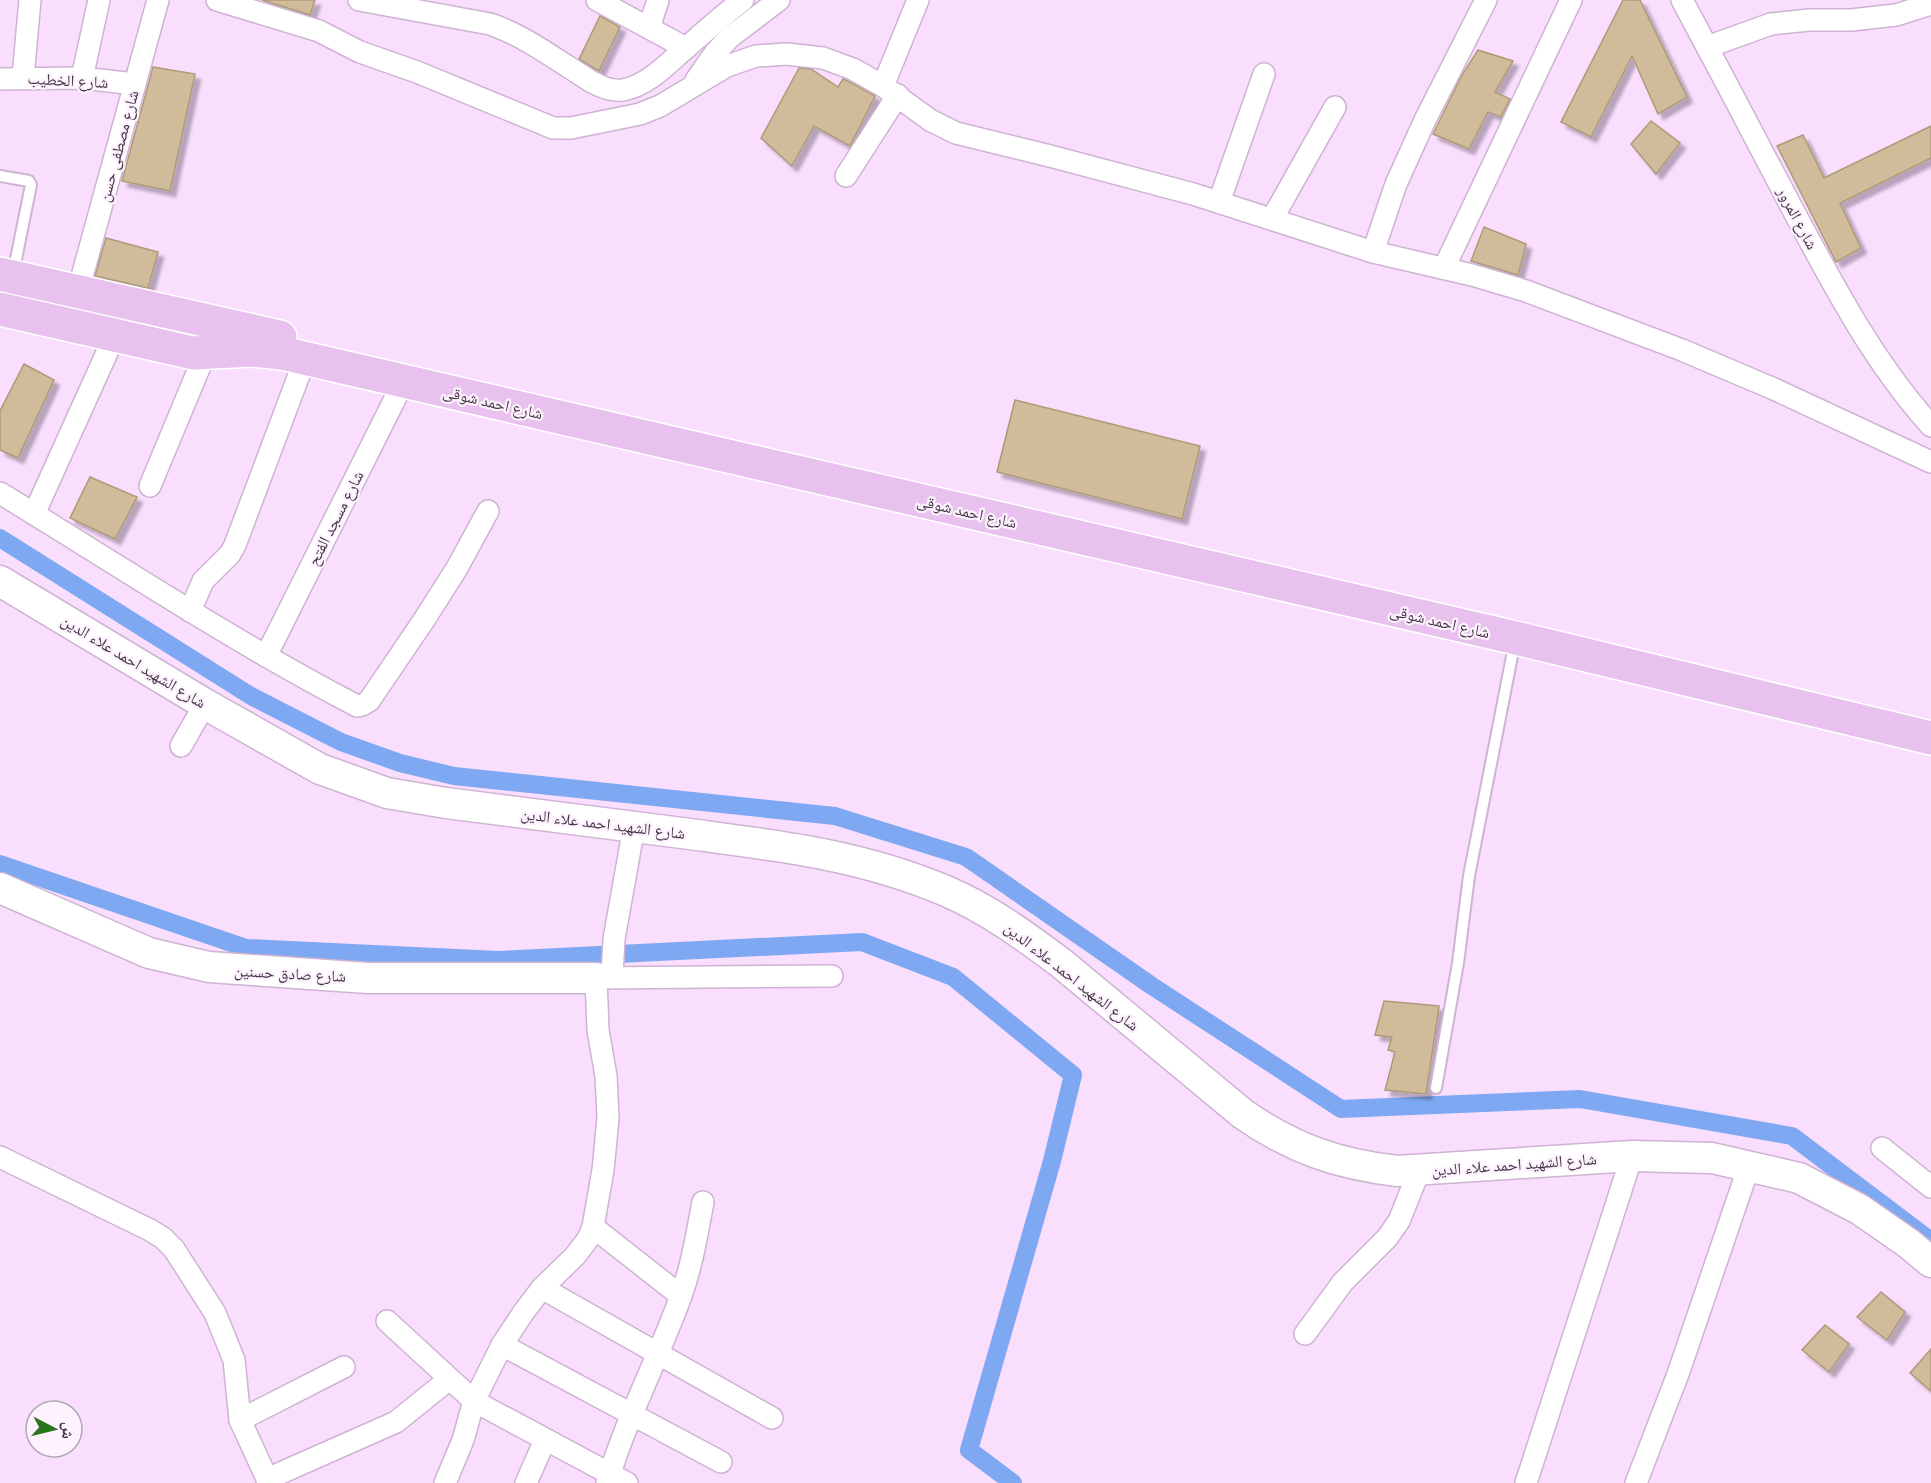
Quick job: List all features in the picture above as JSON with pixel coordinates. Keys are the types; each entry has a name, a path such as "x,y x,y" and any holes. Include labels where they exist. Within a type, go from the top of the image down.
{"main road":[{"name":"شارع احمد شوقى","path":"6,276 430,370 1931,715"},
{"name":"شارع احمد شوقى","path":"0,309 193,352 252,350 275,352 1516,638 1931,738"},
{"path":"189,317 193,352"},
{"name":"شارع الشهيد احمد علاء الدين","path":"1,585 320,769 387,793 446,803 825,853 904,875 948,892 987,911 1053,958 1243,1114 1296,1146 1330,1159 1365,1168 1397,1172 1632,1156 1712,1158 1799,1178 1858,1209 1908,1243 1931,1262"},
{"name":"شارع صادق حسنين","path":"0,888 149,953 209,967 368,978 607,973"}],"street":[{"path":"23,77 30,0"},
{"path":"82,78 99,0"},
{"name":"شارع مصطفى حسن","path":"78,291 158,0"},
{"path":"217,0 319,31 360,52 417,72 553,128 571,128 640,114 660,106 727,66 756,56 787,54 823,58 853,69 891,90 930,120 956,133 1219,202 1373,252 1444,268 1526,291 1682,350 1774,389 1931,462"},
{"path":"358,0 490,24 517,35 589,81 621,91 640,85 743,0"},
{"path":"597,0 686,48"},
{"path":"649,28 658,0"},
{"path":"692,86 715,53 729,38 779,0"},
{"path":"846,176 891,90 918,0"},
{"path":"1373,252 1396,184 1486,0"},
{"path":"1444,268 1571,0"},
{"name":"شارع المرور","path":"1682,0 1862,336 1931,426"},
{"path":"1707,46 1771,24 1896,15 1931,4"},
{"path":"1219,202 1264,74"},
{"name":"شارع الخطيب","path":"0,79 82,78 135,84"},
{"path":"1272,219 1335,107"},
{"path":"34,514 115,335"},
{"path":"150,486 193,352"},
{"path":"190,611 203,581 230,555 235,545 305,359"},
{"name":"شارع مسجد الفتح","path":"266,656 404,381"},
{"path":"0,493 190,611 357,706 369,701 424,620 457,568 488,510"},
{"path":"181,746 205,704"},
{"path":"445,1483 463,1440 474,1401 502,1345 542,1288 575,1256 588,1239 593,1227 603,1170 608,1118 606,1076 598,1030 634,827"},
{"path":"607,973 832,976"},
{"path":"1882,1148 1931,1186"},
{"path":"1532,1481 1632,1156"},
{"path":"0,1157 150,1230 174,1249 215,1313 226,1337 234,1360 240,1420 268,1481 396,1422 448,1380"},
{"path":"1636,1483 1678,1374 1749,1166"},
{"path":"1305,1334 1343,1282 1387,1238 1399,1221 1419,1171"},
{"path":"387,1321 448,1380 474,1401 615,1480 633,1415 681,1296 695,1245 703,1202"},
{"path":"593,1227 681,1296"},
{"path":"542,1288 772,1418"},
{"path":"502,1345 721,1462"},
{"path":"240,1420 344,1368"},
{"path":"526,1483 545,1440"}],"lane":[{"path":"0,176 29,181 31,185 6,276"},
{"path":"1436,1088 1458,963 1469,876 1516,638"}],"building":[{"path":"262,0 315,0 310,15"},
{"path":"1623,0 1640,0 1687,97 1658,114 1632,56 1591,137 1561,122"},
{"path":"600,16 620,27 599,71 579,59"},
{"path":"1478,50 1513,61 1495,92 1510,99 1501,117 1488,112 1469,149 1433,134 1462,75"},
{"path":"153,67 195,74 170,191 122,181"},
{"path":"799,68 811,69 838,87 843,79 875,96 850,146 814,126 792,166 761,138"},
{"path":"1651,121 1680,143 1656,174 1631,144"},
{"path":"1931,126 1931,158 1840,203 1861,248 1836,262 1777,146 1803,135 1824,178"},
{"path":"1484,227 1526,244 1518,275 1471,261"},
{"path":"106,238 158,252 148,288 95,276"},
{"path":"24,364 54,380 18,458 0,450 0,411"},
{"path":"1015,400 1200,446 1182,519 997,472"},
{"path":"90,477 137,497 115,539 70,518"},
{"path":"1384,1001 1439,1006 1426,1094 1385,1090 1395,1052 1388,1050 1392,1037 1375,1035"},
{"path":"1881,1292 1905,1312 1887,1340 1857,1317"},
{"path":"1825,1325 1849,1344 1829,1372 1802,1350"},
{"path":"1931,1349 1931,1391 1910,1373"}],"waterway":[{"path":"0,538 251,696 341,742 400,763 454,776 835,816 966,857 1152,986 1341,1109 1580,1099 1792,1136 1931,1241"},
{"path":"0,864 246,948 498,960 862,942 953,977 1073,1075 1052,1161 969,1450 1013,1483"}]}
